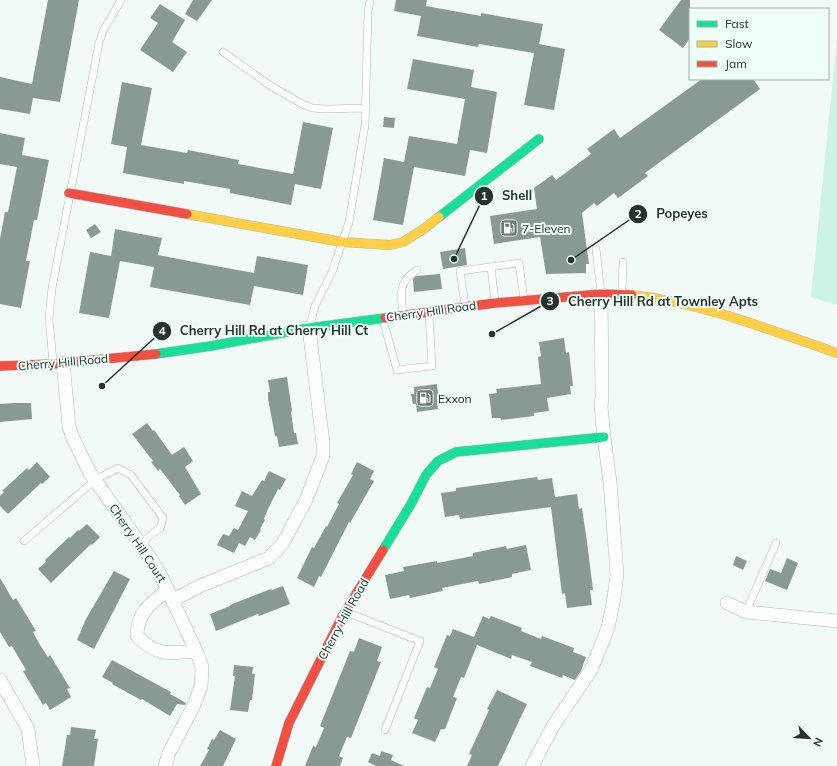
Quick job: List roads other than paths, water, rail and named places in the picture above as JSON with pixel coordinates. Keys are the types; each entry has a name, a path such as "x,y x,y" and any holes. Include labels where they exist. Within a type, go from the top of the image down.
{"street":[{"path":"70,193 342,242 390,245 403,242 425,228 539,139"},
{"path":"532,766 553,726 591,670 608,628 614,598 617,574 610,482 601,407 601,294"},
{"name":"Cherry Hill Road","path":"0,366 58,364 147,355 211,346 309,328 495,302 601,294 622,294 658,298 687,304 750,323 837,353"},
{"path":"196,651 166,653 150,647 137,636 137,624 144,610 153,601 200,586 269,558 283,543 306,500 323,456 323,443 309,328"},
{"name":"Cherry Hill Court","path":"58,364 72,436 95,480 151,559 171,595 202,667 201,687 194,705 169,753 165,766"},
{"name":"Cherry Hill Road","path":"276,766 289,723 346,612 411,504 426,475 438,461 456,452 604,437"},
{"path":"727,602 746,612 837,621"},
{"path":"0,680 28,729 33,766"}],"lane":[{"path":"58,364 49,318 52,288 99,43 103,31 121,0"},
{"path":"309,328 315,306 332,272 349,222 365,125 368,12 370,0"},
{"path":"223,52 271,86 302,104 312,108 365,108"},
{"path":"596,249 601,294"},
{"path":"622,294 623,262"},
{"path":"465,307 460,271 520,263 524,300"},
{"path":"491,267 495,302"},
{"path":"403,315 400,297 402,285 409,275 417,270"},
{"path":"383,318 397,370 432,366 428,312"},
{"path":"24,541 95,480 118,468 131,475 163,518 160,528 140,544"},
{"path":"746,612 776,543"},
{"path":"346,612 420,641 385,730"}],"place":[{"name":"7-Eleven","path":"509,228"},
{"name":"Shell","path":"454,259"},
{"name":"Popeyes","path":"571,260"},
{"name":"Cherry Hill Rd at Townley Apts","path":"492,334"},
{"name":"Cherry Hill Rd at Cherry Hill Ct","path":"102,386"},
{"name":"Exxon","path":"425,398"}]}
